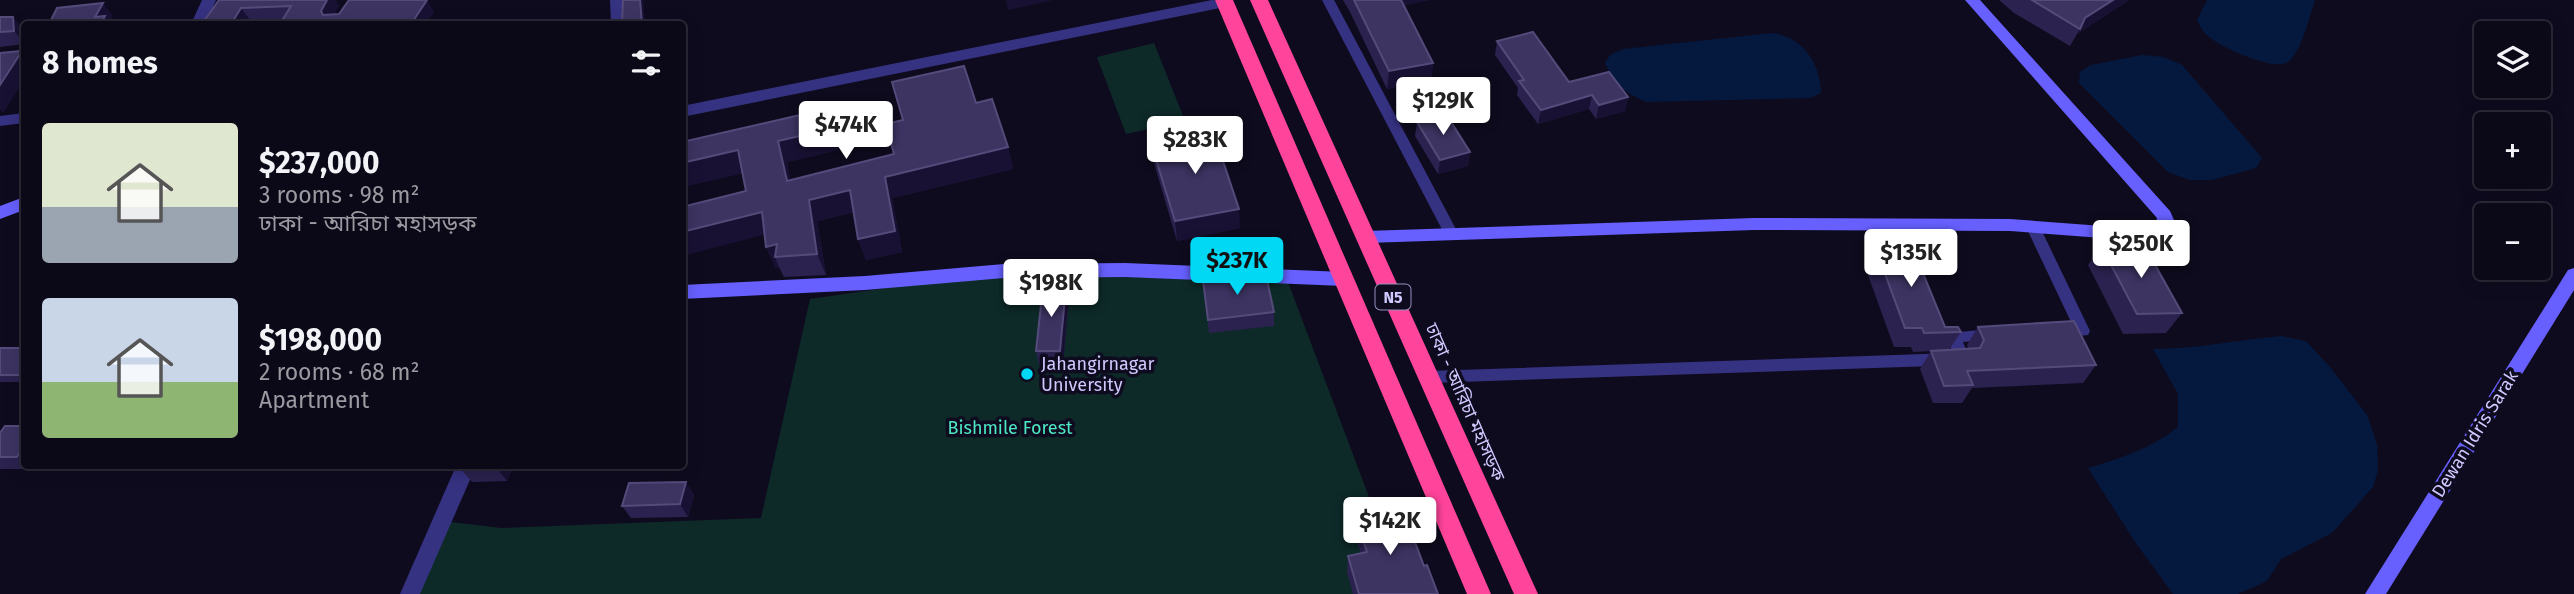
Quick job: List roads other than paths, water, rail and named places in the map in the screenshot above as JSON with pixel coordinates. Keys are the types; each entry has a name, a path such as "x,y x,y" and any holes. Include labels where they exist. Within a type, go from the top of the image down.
{"highway":[{"name":"ঢাকা - আরিচা মহাসড়ক","path":"1259,0 1525,594"},
{"name":"N5","path":"1224,1 1479,594"}],"street":[{"path":"199,21 209,0"},
{"path":"617,0 618,21"},
{"path":"1366,237 1754,224 2033,227 2129,234 2148,233 2162,226 2166,220 2111,154 1972,0"},
{"path":"686,111 1224,1"},
{"path":"0,121 21,118"},
{"path":"0,213 21,204"},
{"path":"686,292 865,283 1004,271 1125,270 1344,279"},
{"name":"Dewan Idris Sarak","path":"2375,594 2574,275"},
{"path":"410,594 465,469"}],"lane":[{"path":"1328,0 1451,233"},
{"path":"2033,227 2082,331 2044,332"},
{"path":"1429,377 1963,359 1953,337 2005,334"}],"water":[{"path":"2207,0 2315,0 2296,53 2286,63 2278,64 2244,56 2221,45 2205,33 2197,20"},
{"path":"1772,33 1792,40 1807,53 1817,71 1821,93 1811,98 1646,102 1621,87 1605,63 1610,55 1623,49"},
{"path":"2142,55 2164,57 2182,65 2262,158 2256,168 2212,180 2190,180 2168,172 2079,83 2080,72 2091,65"},
{"path":"2281,336 2306,341 2367,415 2377,444 2378,470 2373,487 2332,533 2281,559 2267,581 2238,594 2173,594 2135,542 2088,468 2146,447 2178,427 2178,394 2153,349"}],"place":[{"name":"Jahangirnagar University","path":"1027,374"}],"park label":[{"name":"Bishmile Forest","path":"1010,428"}]}
